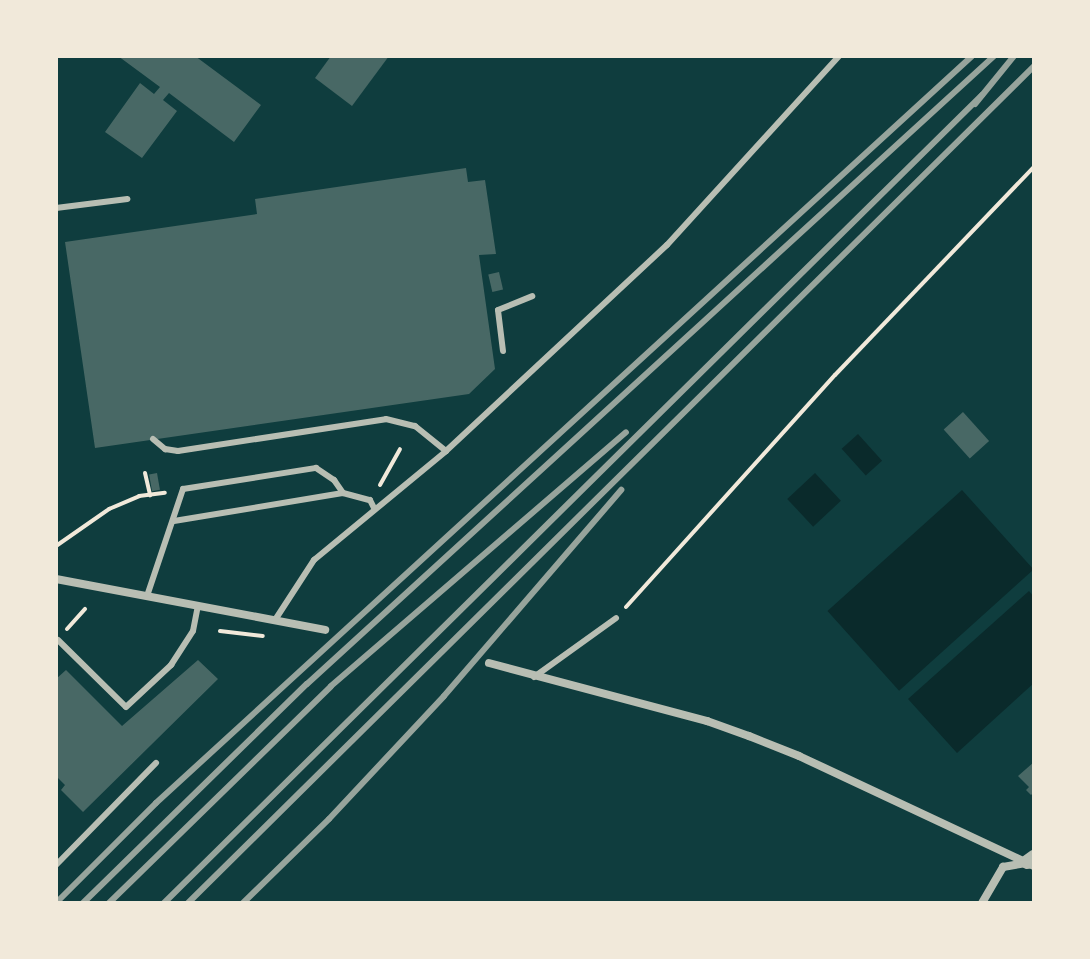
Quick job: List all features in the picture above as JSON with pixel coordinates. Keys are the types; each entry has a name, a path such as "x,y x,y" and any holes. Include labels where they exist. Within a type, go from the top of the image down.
{"street":[{"path":"56,579 325,630"},
{"path":"489,663 707,721 749,736 1032,862"},
{"path":"982,903 1003,867 1032,862"}],"lane":[{"path":"275,620 314,560 446,451 667,245 839,56"},
{"path":"56,208 127,199"},
{"path":"503,351 498,310 532,296"},
{"path":"153,439 165,449 178,451 386,419 415,426 446,451"},
{"path":"147,596 183,489 316,468 334,480 343,493"},
{"path":"174,521 343,493 370,500 374,508"},
{"path":"58,640 126,707 171,665 193,631 198,606"},
{"path":"534,677 616,618"},
{"path":"56,865 156,763"}],"path":[{"path":"616,618 825,387 1034,167"},
{"path":"390,470 400,449"},
{"path":"145,473 150,495"},
{"path":"56,546 109,509 150,495 183,489"},
{"path":"58,640 85,609"}],"water":[{"path":"858,434 882,461 866,475 842,449"},
{"path":"815,473 841,501 813,527 787,499"},
{"path":"962,490 1034,570 899,691 827,611"},
{"path":"1029,591 1034,597 1034,683 957,753 908,699"}],"building":[{"path":"118,56 195,56 261,105 234,142 169,93 163,100 177,111 142,158 105,132 140,83 154,94 160,87"},
{"path":"331,56 389,56 352,106 315,78"},
{"path":"466,168 468,182 485,180 496,254 479,255 495,369 469,394 95,448 65,242 257,214 255,199"},
{"path":"499,272 503,290 492,292 488,274"},
{"path":"963,412 989,441 970,458 944,429"},
{"path":"157,473 160,490 152,491 149,474"},
{"path":"198,660 218,679 83,812 61,790 65,785 56,776 56,679 66,670 122,726"},
{"path":"1034,762 1034,792 1031,795 1026,790 1029,787 1018,776"}],"railway":[{"path":"56,903 156,803 972,56"},
{"path":"83,903 307,684 994,56"},
{"path":"975,104 1014,56"},
{"path":"188,903 1034,66"},
{"path":"164,903 982,95"},
{"path":"109,903 331,686 626,432"},
{"path":"243,903 329,819 444,696 621,490"}]}
